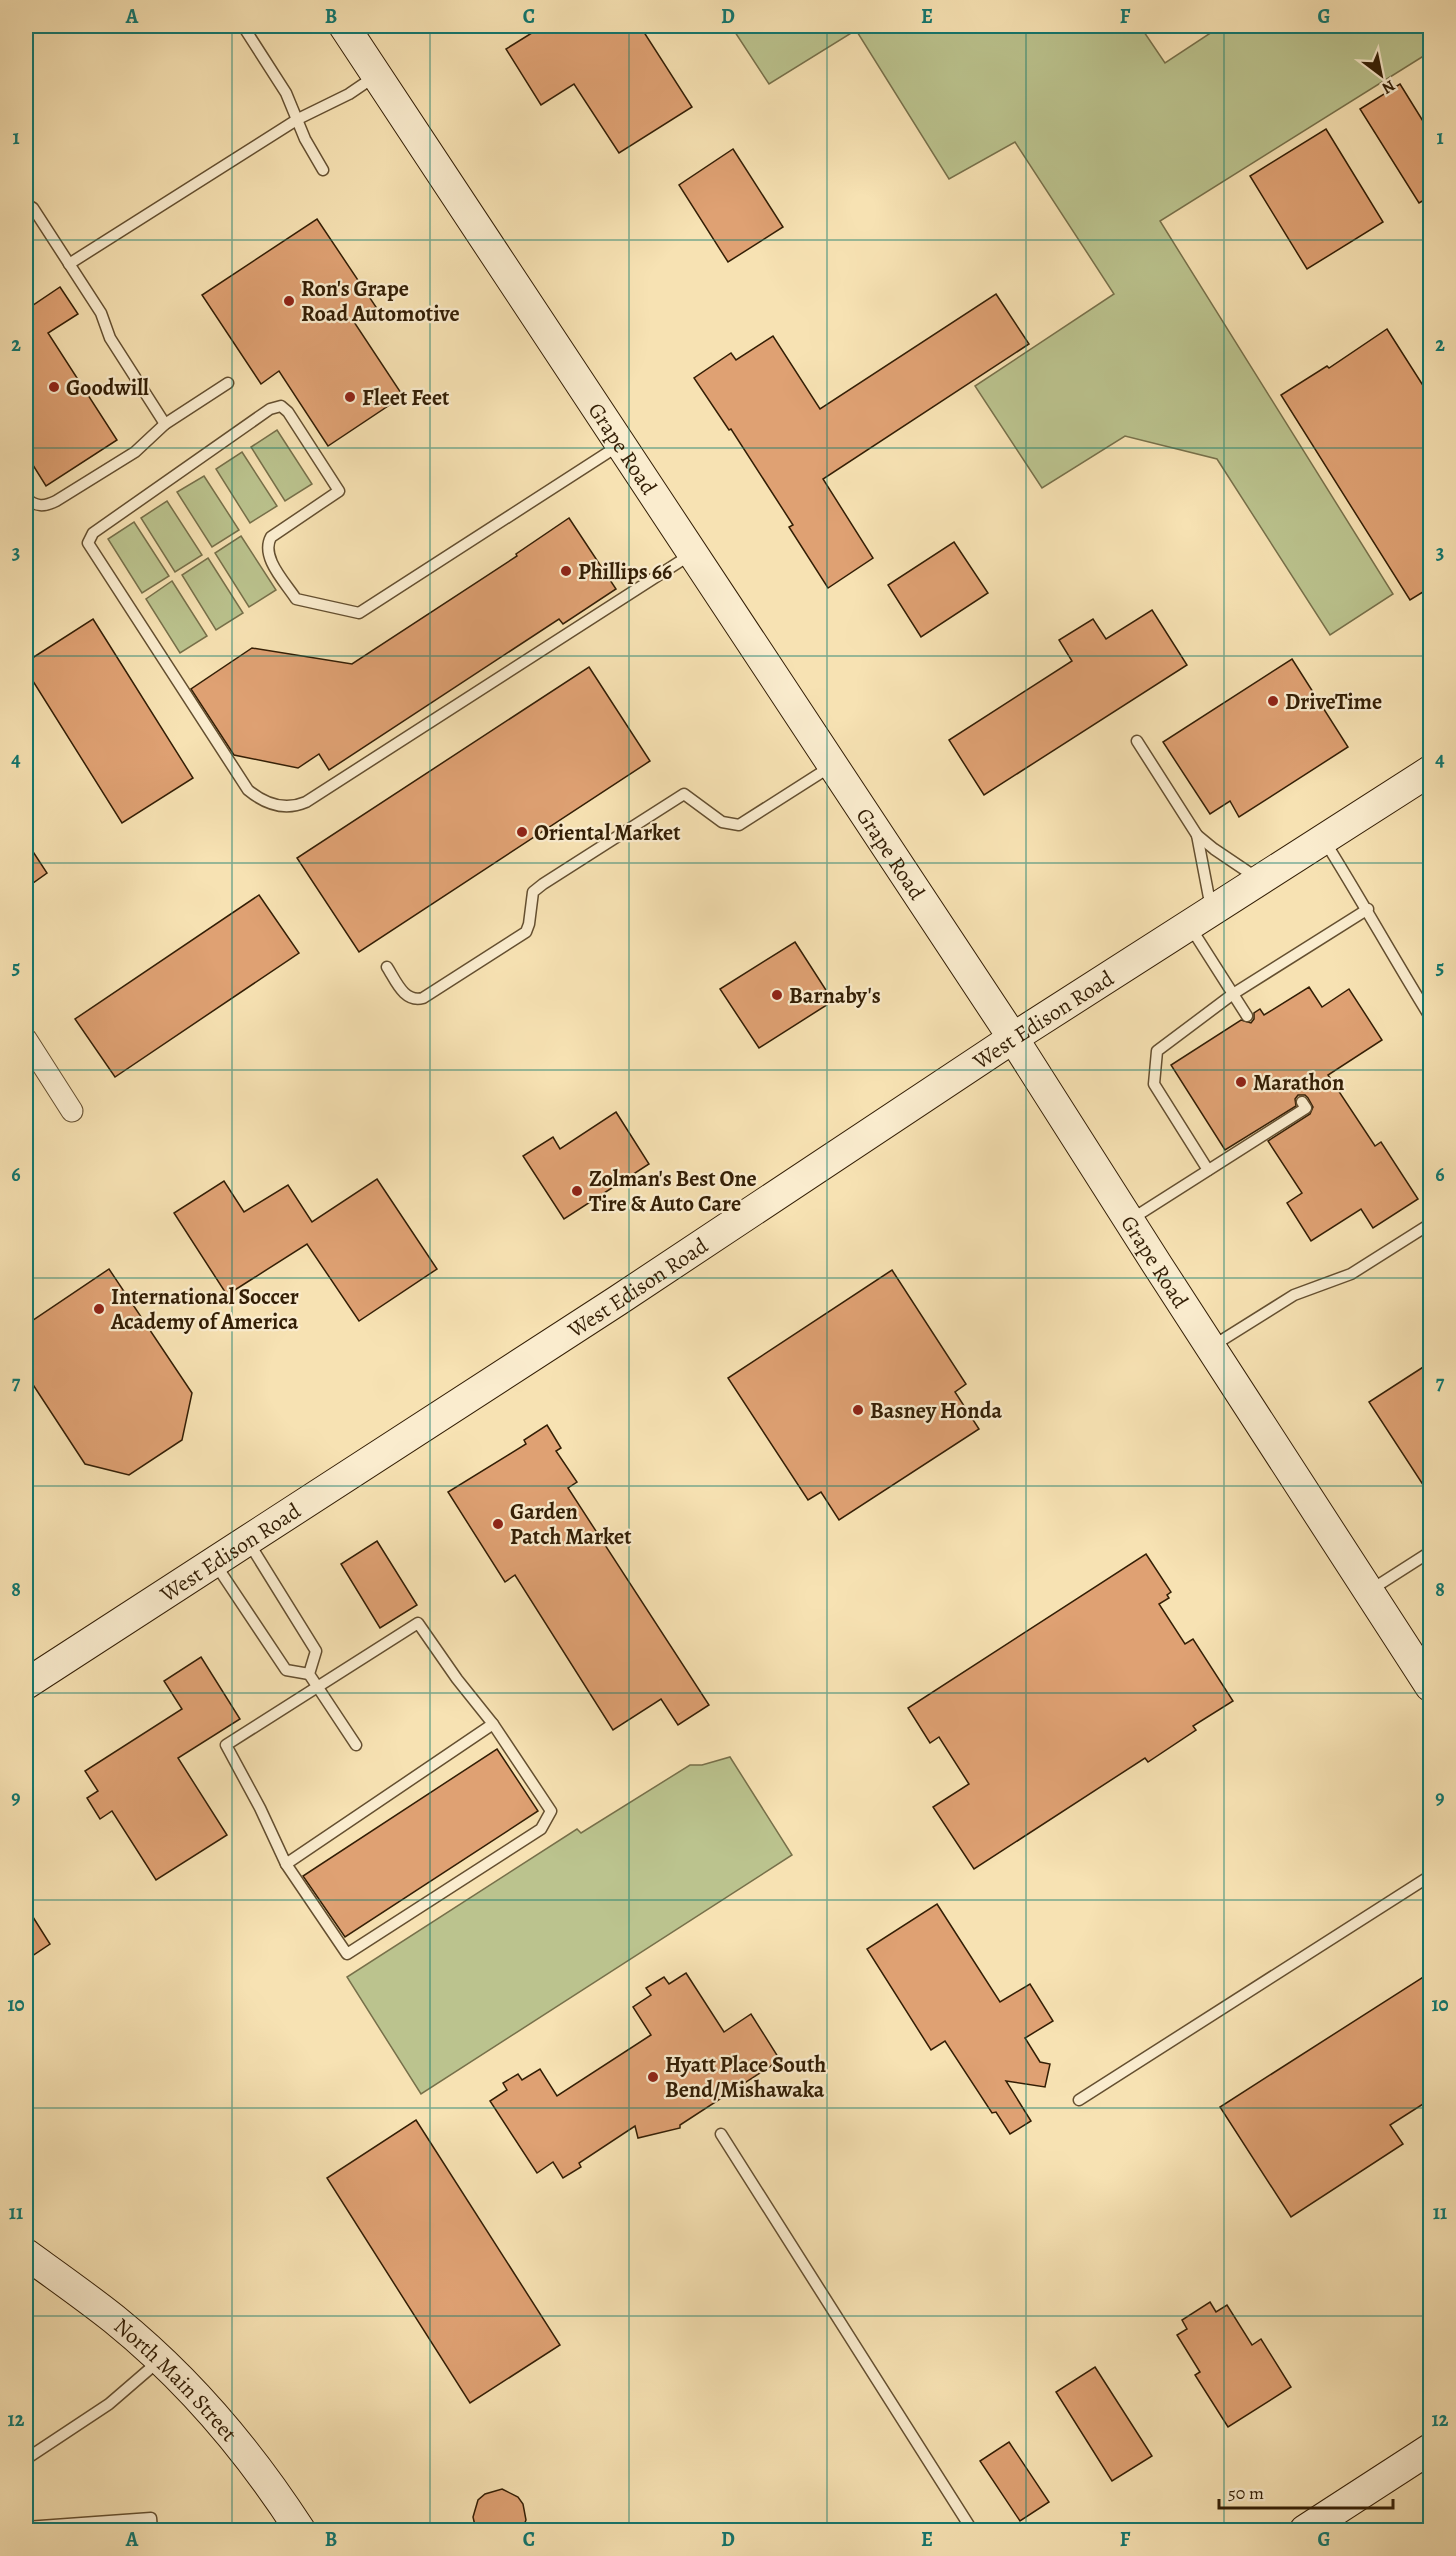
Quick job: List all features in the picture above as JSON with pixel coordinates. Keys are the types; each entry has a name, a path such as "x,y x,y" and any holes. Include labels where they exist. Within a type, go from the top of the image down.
{"main road":[{"name":"Grape Road","path":"344,26 1013,1038 1431,1686"},
{"name":"West Edison Road","path":"26,1684 617,1301 1013,1038 1431,771"},
{"name":"North Main Street","path":"26,2254 115,2319 160,2360 222,2423 300,2530"},
{"path":"1305,2530 1431,2449"}],"street":[{"path":"26,1039 72,1111"}],"lane":[{"path":"243,26 286,93 305,140 323,170"},
{"path":"69,264 298,119 349,94 377,76"},
{"path":"26,204 33,208 101,313 110,338 165,424"},
{"path":"26,498 39,506 56,501 135,452 165,424 228,383"},
{"path":"621,444 359,613 296,599 270,559 268,549 271,537 339,491 285,408 276,406 88,538 90,548 239,778 254,795 271,804 296,806 306,802 693,553"},
{"path":"1137,741 1197,835 1260,880"},
{"path":"387,967 408,997 415,1000 423,998 526,932 533,892 543,884 684,794 722,822 739,825 833,766"},
{"path":"1197,835 1200,918 1233,994 1247,1016"},
{"path":"1324,839 1368,909 1391,956 1431,1017"},
{"path":"1208,1170 1154,1084 1157,1051 1233,994 1368,909"},
{"path":"1129,1221 1306,1108 1302,1102"},
{"path":"1211,1348 1294,1295 1351,1274 1431,1224"},
{"path":"247,1540 316,1651 309,1674"},
{"path":"1369,1591 1431,1552"},
{"path":"214,1562 286,1670 309,1674 356,1745"},
{"path":"418,1623 457,1679 493,1724 551,1811 541,1829 347,1954 286,1864 260,1808 226,1745 418,1623"},
{"path":"286,1864 493,1724"},
{"path":"1079,2100 1431,1876"},
{"path":"721,2134 972,2530"},
{"path":"26,2459 109,2404 160,2360"},
{"path":"26,2527 151,2517 152,2530"}],"green space":[{"path":"731,26 1140,26 1165,63 1221,26 1430,26 1430,52 1160,221 1393,594 1330,635 1217,459 1125,436 1042,488 975,386 1114,294 1015,142 949,179 856,30 769,84"},
{"path":"277,430 312,484 285,501 251,447"},
{"path":"242,452 277,506 250,523 216,469"},
{"path":"204,476 239,530 212,547 177,492"},
{"path":"167,501 202,555 175,572 141,518"},
{"path":"134,522 169,576 142,593 108,539"},
{"path":"241,536 276,590 249,607 215,553"},
{"path":"208,558 243,613 216,630 182,575"},
{"path":"172,581 207,636 180,653 146,599"},
{"path":"730,1757 792,1855 421,2094 347,1977 577,1829 581,1833 690,1765 702,1765"}],"building":[{"path":"543,26 640,26 692,107 619,153 574,84 541,105 506,49"},
{"path":"1400,84 1431,134 1431,196 1419,203 1360,109"},
{"path":"1326,129 1383,222 1307,269 1250,176"},
{"path":"733,149 783,227 728,262 679,185"},
{"name":"Ron's Grape Road Automotive","path":"317,219 376,307 354,322 403,396 328,446 279,371 261,384 202,295"},
{"name":"Goodwill","path":"60,287 78,314 48,333 117,440 46,486 26,454 26,310"},
{"path":"996,294 1029,344 823,479 873,558 828,588 789,527 793,525 731,429 729,430 694,378 731,353 736,360 773,336 820,409"},
{"path":"1387,329 1431,398 1431,587 1410,600 1281,395 1327,366 1329,368"},
{"path":"569,518 616,589 563,624 559,619 329,770 319,754 298,768 234,755 191,689 252,648 352,664 517,556 516,554"},
{"path":"954,542 988,593 921,637 888,585"},
{"path":"1152,610 1187,665 984,795 949,740 1072,661 1059,640 1093,619 1106,639"},
{"path":"93,619 193,778 122,823 26,670 26,662"},
{"name":"DriveTime","path":"1292,659 1348,747 1239,817 1230,801 1210,814 1163,742"},
{"path":"589,667 650,761 359,952 297,858"},
{"path":"26,841 47,873 26,888"},
{"path":"259,895 299,953 115,1077 75,1019"},
{"name":"Barnaby's","path":"795,942 833,1001 759,1048 720,989"},
{"path":"1309,987 1322,1007 1349,989 1382,1040 1328,1075 1375,1146 1381,1142 1418,1199 1373,1228 1361,1209 1311,1241 1287,1203 1302,1193 1268,1141 1310,1114 1313,1107 1308,1098 1305,1095 1298,1095 1295,1099 1296,1106 1225,1150 1171,1065 1241,1020 1251,1023 1254,1013 1260,1009 1264,1015"},
{"name":"Zolman's Best One Tire & Auto Care","path":"616,1112 649,1164 564,1219 523,1156 553,1137 560,1149"},
{"path":"377,1179 437,1269 359,1321 307,1244 227,1295 174,1213 224,1181 244,1212 288,1185 312,1222"},
{"path":"109,1269 192,1393 182,1440 129,1475 85,1464 26,1374 26,1325"},
{"name":"Basney Honda","path":"892,1270 966,1384 955,1392 979,1429 839,1520 821,1492 808,1500 728,1378"},
{"path":"1431,1362 1431,1497 1369,1402"},
{"path":"547,1425 561,1448 556,1451 577,1482 568,1488 709,1705 678,1725 661,1699 613,1730 515,1575 505,1582 448,1492 526,1444 524,1440"},
{"path":"377,1541 417,1605 380,1628 341,1564"},
{"path":"1146,1554 1171,1592 1167,1595 1169,1598 1159,1604 1185,1644 1193,1639 1233,1701 1193,1726 1196,1730 1148,1762 1145,1758 974,1869 933,1807 969,1784 939,1737 930,1743 908,1708"},
{"path":"201,1657 240,1719 178,1758 227,1835 156,1880 112,1811 100,1819 87,1798 98,1791 85,1771 182,1709 164,1681"},
{"path":"497,1749 538,1811 345,1937 303,1876"},
{"path":"937,1904 1000,2002 1030,1984 1053,2021 1025,2038 1040,2062 1050,2064 1045,2087 1006,2081 1031,2121 1010,2134 996,2112 992,2113 945,2041 931,2050 867,1949"},
{"path":"26,1906 50,1944 26,1960"},
{"path":"1431,1972 1431,2099 1390,2125 1403,2144 1291,2217 1220,2107"},
{"name":"Hyatt Place South Bend/Mishawaka","path":"686,1973 724,2032 751,2014 780,2060 680,2125 680,2128 638,2138 635,2126 579,2163 581,2167 563,2178 553,2162 537,2173 490,2101 507,2090 503,2083 518,2074 522,2080 540,2069 557,2096 651,2035 633,2007 651,1995 646,1988 664,1977 669,1984"},
{"path":"416,2120 560,2345 470,2403 327,2178"},
{"path":"1210,2302 1216,2312 1227,2305 1252,2345 1261,2339 1291,2387 1228,2427 1195,2375 1200,2372 1177,2335 1187,2329 1182,2320"},
{"path":"1095,2367 1152,2456 1112,2481 1056,2392"},
{"path":"1009,2442 1049,2502 1020,2521 980,2461"},
{"path":"502,2489 518,2497 523,2504 526,2520 522,2530 476,2530 473,2517 478,2500 485,2494"}],"place":[{"name":"Ron's Grape Road Automotive","path":"289,301"},
{"name":"Goodwill","path":"54,387"},
{"name":"Fleet Feet","path":"350,397"},
{"name":"Phillips 66","path":"566,571"},
{"name":"DriveTime","path":"1273,701"},
{"name":"Oriental Market","path":"522,832"},
{"name":"Barnaby's","path":"777,995"},
{"name":"Marathon","path":"1241,1082"},
{"name":"Zolman's Best One Tire & Auto Care","path":"577,1191"},
{"name":"International Soccer Academy of America","path":"99,1309"},
{"name":"Basney Honda","path":"858,1410"},
{"name":"Garden Patch Market","path":"498,1524"},
{"name":"Hyatt Place South Bend/Mishawaka","path":"653,2077"}]}
